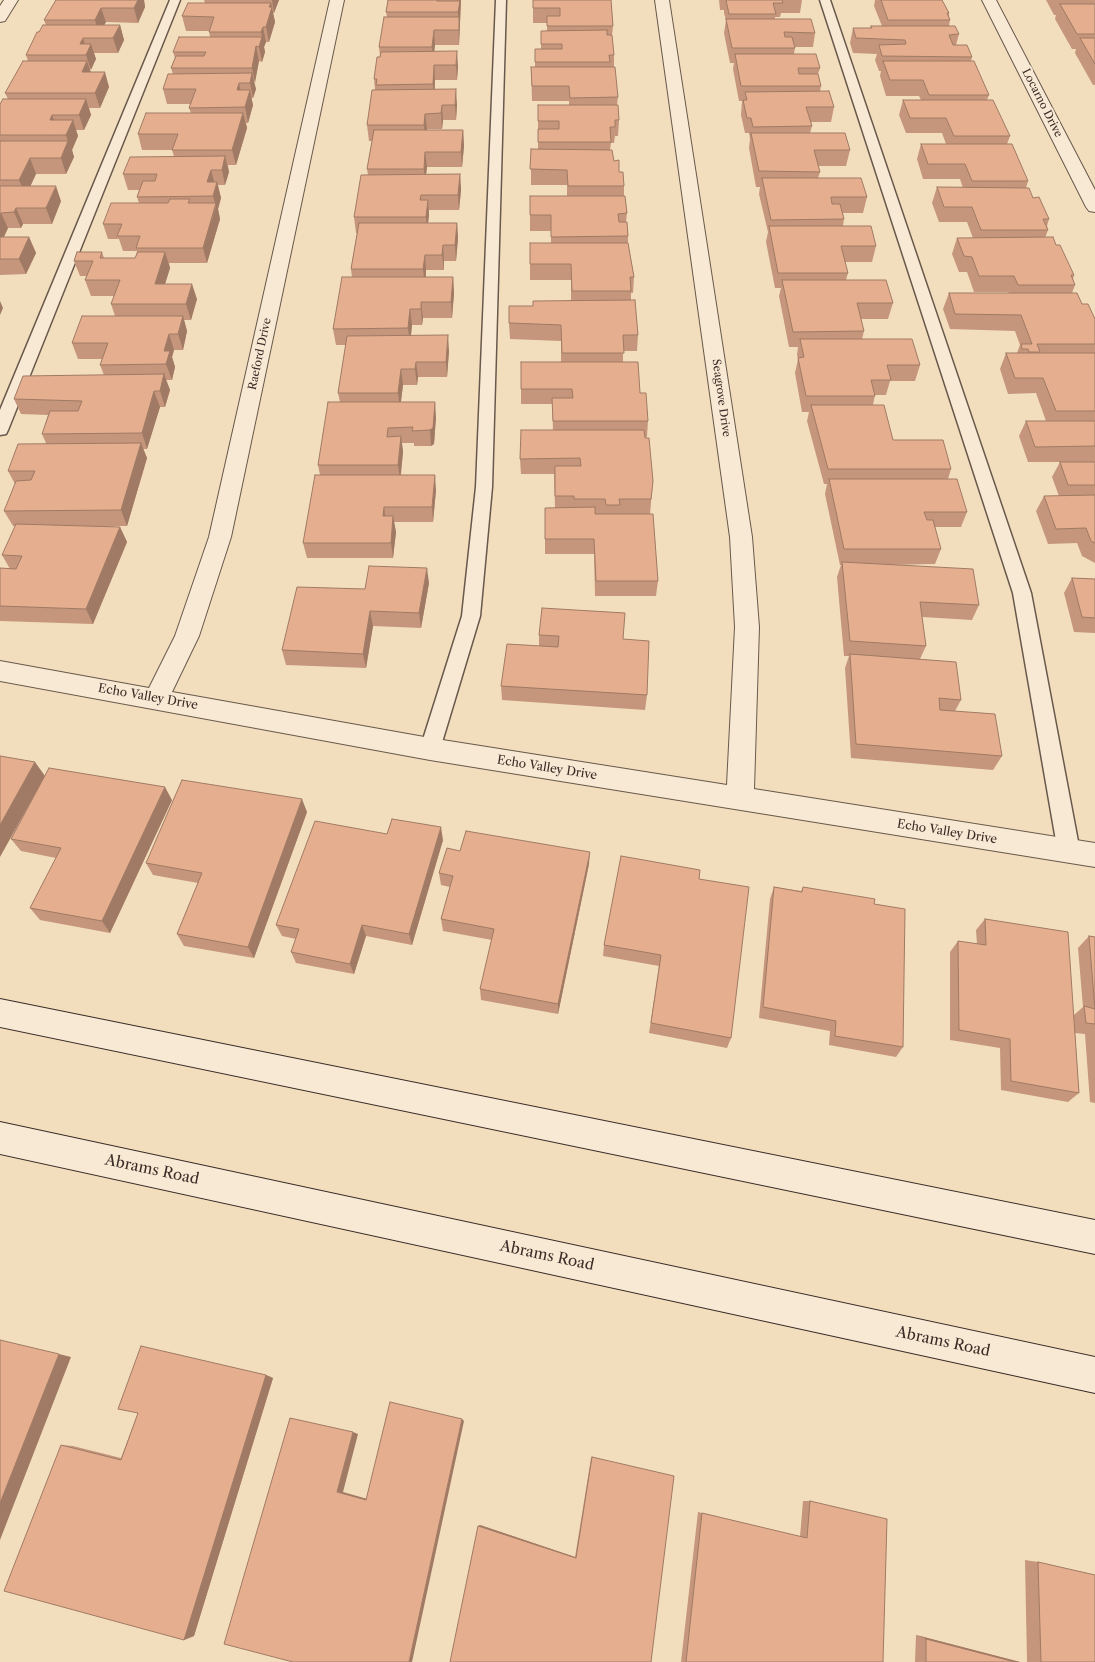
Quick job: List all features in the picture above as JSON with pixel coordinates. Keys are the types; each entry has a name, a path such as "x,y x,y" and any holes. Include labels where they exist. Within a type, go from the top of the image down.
{"street":[{"path":"0,18 11,0"},
{"name":"Raeford Drive","path":"156,699 187,636 220,537 338,0"},
{"name":"Seagrove Drive","path":"662,0 741,538 747,627 740,799"},
{"name":"Locarno Drive","path":"988,0 1095,206"},
{"name":"Echo Valley Drive","path":"0,671 430,749 1095,855"},
{"path":"0,1012 1095,1237"},
{"name":"Abrams Road","path":"0,1138 1095,1375"}],"lane":[{"path":"0,430 175,0"},
{"path":"430,749 471,616 484,488 501,0"},
{"path":"826,0 1022,593 1069,852"}],"building":[{"path":"56,0 138,0 134,8 101,8 95,20 44,20"},
{"path":"388,0 460,1 458,12 386,12"},
{"path":"533,0 611,0 613,26 547,26 547,16 560,16 560,8 533,8"},
{"path":"726,0 782,0 783,3 773,3 776,14 729,14"},
{"path":"881,0 942,0 949,13 947,13 950,20 888,20"},
{"path":"188,3 271,3 269,7 272,7 266,27 263,27 261,32 209,32 214,17 182,16"},
{"path":"1060,4 1095,4 1095,34 1077,34"},
{"path":"384,17 459,17 459,30 434,30 432,47 379,47"},
{"path":"726,19 811,19 815,33 784,32 785,37 792,37 795,48 732,48"},
{"path":"43,25 120,25 113,38 83,38 80,44 91,44 86,55 26,55 37,32 39,32"},
{"path":"871,26 955,26 959,34 949,35 953,45 967,45 972,57 882,56 879,45 906,44 905,40 856,38 853,28 872,28"},
{"path":"607,30 607,35 612,35 614,55 609,55 610,62 535,62 535,49 562,49 562,44 541,44 541,31"},
{"path":"179,37 262,37 259,47 256,46 252,68 171,68 176,56 204,56 206,52 173,52"},
{"path":"1080,38 1095,38 1095,64"},
{"path":"457,51 456,65 434,65 433,84 376,85 377,79 374,79 377,57 380,57 381,52"},
{"path":"735,54 816,54 820,68 798,68 799,74 818,74 821,86 741,86"},
{"path":"23,61 87,61 82,72 105,72 95,93 5,93"},
{"path":"883,61 974,61 989,95 929,95 923,80 890,80"},
{"path":"531,67 615,67 618,97 570,98 569,86 532,86"},
{"path":"252,73 250,83 239,83 237,90 250,90 245,107 189,108 196,89 163,89 168,74"},
{"path":"456,89 455,105 442,105 441,113 425,114 424,125 367,125 372,90"},
{"path":"829,91 834,107 806,107 812,126 753,127 751,118 747,118 743,100 747,100 745,92"},
{"path":"3,99 86,99 79,115 52,115 50,120 73,120 66,135 0,135 0,104"},
{"path":"903,100 993,100 1010,136 954,136 946,118 910,118"},
{"path":"538,105 618,105 619,120 615,120 615,127 610,127 611,142 538,142 538,129 559,129 559,121 538,121"},
{"path":"146,113 243,113 232,150 172,150 178,134 138,134"},
{"path":"374,130 463,130 461,152 425,152 424,169 367,169"},
{"path":"751,133 845,133 850,150 814,150 820,172 759,171"},
{"path":"0,141 68,141 61,158 30,158 19,180 0,180"},
{"path":"921,144 1012,144 1028,181 972,181 965,164 928,164"},
{"path":"531,149 612,150 614,161 619,160 619,172 623,172 624,186 568,186 567,170 530,169"},
{"path":"225,156 222,170 211,170 207,182 217,182 213,196 137,197 143,181 155,181 157,174 123,174 130,157"},
{"path":"460,174 458,195 421,195 420,200 428,200 426,217 354,217 361,175"},
{"path":"762,178 861,178 867,197 831,197 832,204 840,204 844,219 771,220"},
{"path":"0,186 56,186 46,208 16,208 14,212 1,213 0,215"},
{"path":"937,187 1029,188 1033,198 1039,197 1049,219 1043,219 1048,230 981,230 972,207 944,207"},
{"path":"530,196 625,196 627,213 618,214 619,222 627,222 628,236 551,237 551,215 530,215"},
{"path":"170,199 190,199 188,203 216,203 203,248 136,248 140,236 117,236 122,224 103,224 111,203 168,203"},
{"path":"359,223 457,223 455,245 443,245 442,255 425,255 423,269 351,269"},
{"path":"769,226 871,226 876,246 841,246 848,273 778,273"},
{"path":"0,237 29,237 19,259 0,259"},
{"path":"1053,237 1056,245 1060,245 1074,275 1071,275 1075,285 1018,285 1014,276 979,276 972,257 964,256 957,238"},
{"path":"530,243 628,243 634,277 630,277 631,291 572,291 571,264 530,264"},
{"path":"77,252 102,252 100,258 135,258 138,252 165,252 155,284 192,284 186,304 111,304 120,280 85,280 93,261 74,261"},
{"path":"342,277 453,277 451,302 421,302 421,309 410,309 408,328 333,329"},
{"path":"782,280 886,280 893,303 857,303 864,331 793,332"},
{"path":"949,293 1077,293 1082,304 1088,304 1095,319 1095,344 1037,344 1040,352 1029,352 1028,349 1022,349 1021,344 1032,344 1021,315 955,314"},
{"path":"635,300 638,335 623,335 624,353 562,353 561,325 509,323 509,306 533,306 533,301"},
{"path":"82,316 183,316 178,334 169,334 164,351 170,351 166,364 100,365 108,343 72,343"},
{"path":"448,335 446,362 416,362 415,369 401,369 398,393 338,393 347,336"},
{"path":"800,339 912,339 920,365 887,365 891,380 871,380 875,396 806,396 798,358 804,357"},
{"path":"1006,353 1095,353 1095,411 1056,411 1043,378 1015,378"},
{"path":"521,362 638,362 640,393 646,393 648,421 553,421 552,398 573,398 572,389 521,389"},
{"path":"164,374 160,391 154,391 142,433 42,434 50,411 78,411 82,401 14,399 23,376"},
{"path":"328,402 435,402 433,428 430,430 412,431 413,427 388,428 387,437 401,436 398,465 318,465"},
{"path":"811,405 884,405 893,440 943,440 951,469 828,469"},
{"path":"1026,421 1095,421 1095,446 1035,447"},
{"path":"521,430 644,430 645,438 649,438 653,481 651,499 619,499 620,505 606,505 605,499 574,499 574,496 555,496 555,466 581,466 580,458 520,459"},
{"path":"141,443 121,510 4,511 16,481 31,480 35,471 8,471 18,444"},
{"path":"1060,462 1095,462 1095,485 1068,485"},
{"path":"315,475 435,475 432,507 384,507 383,516 393,516 391,543 303,543"},
{"path":"829,479 957,479 967,512 924,512 927,520 933,520 941,549 844,549"},
{"path":"1095,495 1095,543 1091,541 1086,528 1056,529 1044,496"},
{"path":"595,507 595,514 653,514 658,581 596,581 594,539 545,539 545,508"},
{"path":"16,524 120,527 86,609 0,606 0,568 16,569 22,556 2,555"},
{"path":"842,562 973,569 979,605 920,602 926,646 850,641"},
{"path":"369,566 427,568 419,613 370,611 363,654 282,650 297,587 365,589"},
{"path":"1072,578 1095,579 1095,618 1082,617"},
{"path":"542,608 625,613 623,639 649,641 647,695 501,686 507,644 558,647 559,636 539,635"},
{"path":"850,654 956,662 961,700 939,698 940,710 995,714 1002,756 856,744"},
{"path":"0,756 35,762 0,825"},
{"path":"49,768 165,787 102,921 30,908 61,848 11,839"},
{"path":"182,780 302,799 248,947 177,934 202,873 146,863"},
{"path":"392,819 441,827 409,934 362,925 350,964 291,952 299,929 276,925 315,821 387,834"},
{"path":"466,831 590,852 558,1004 480,989 494,929 441,919 453,876 439,873 447,848 460,851"},
{"path":"621,856 700,870 699,879 749,887 731,1038 651,1023 661,955 604,945"},
{"path":"774,887 802,892 803,887 875,899 874,904 905,909 903,1047 835,1036 836,1021 763,1007"},
{"path":"985,919 1068,932 1079,1093 1011,1081 1010,1039 959,1030 958,941 986,945"},
{"path":"1089,936 1095,937 1095,1009"},
{"path":"1084,1006 1095,1009 1095,1024 1086,1023"},
{"path":"0,1340 59,1354 0,1503"},
{"path":"141,1346 266,1375 184,1640 4,1591 61,1445 121,1460 138,1413 118,1409"},
{"path":"390,1402 462,1419 409,1662 293,1662 224,1644 290,1418 353,1432 337,1492 366,1500"},
{"path":"592,1457 674,1476 651,1662 450,1662 478,1526 576,1558"},
{"path":"810,1501 887,1519 883,1662 686,1662 702,1513 807,1538"},
{"path":"1038,1562 1095,1575 1095,1662 1041,1662"},
{"path":"926,1639 1015,1662 926,1662"}]}
